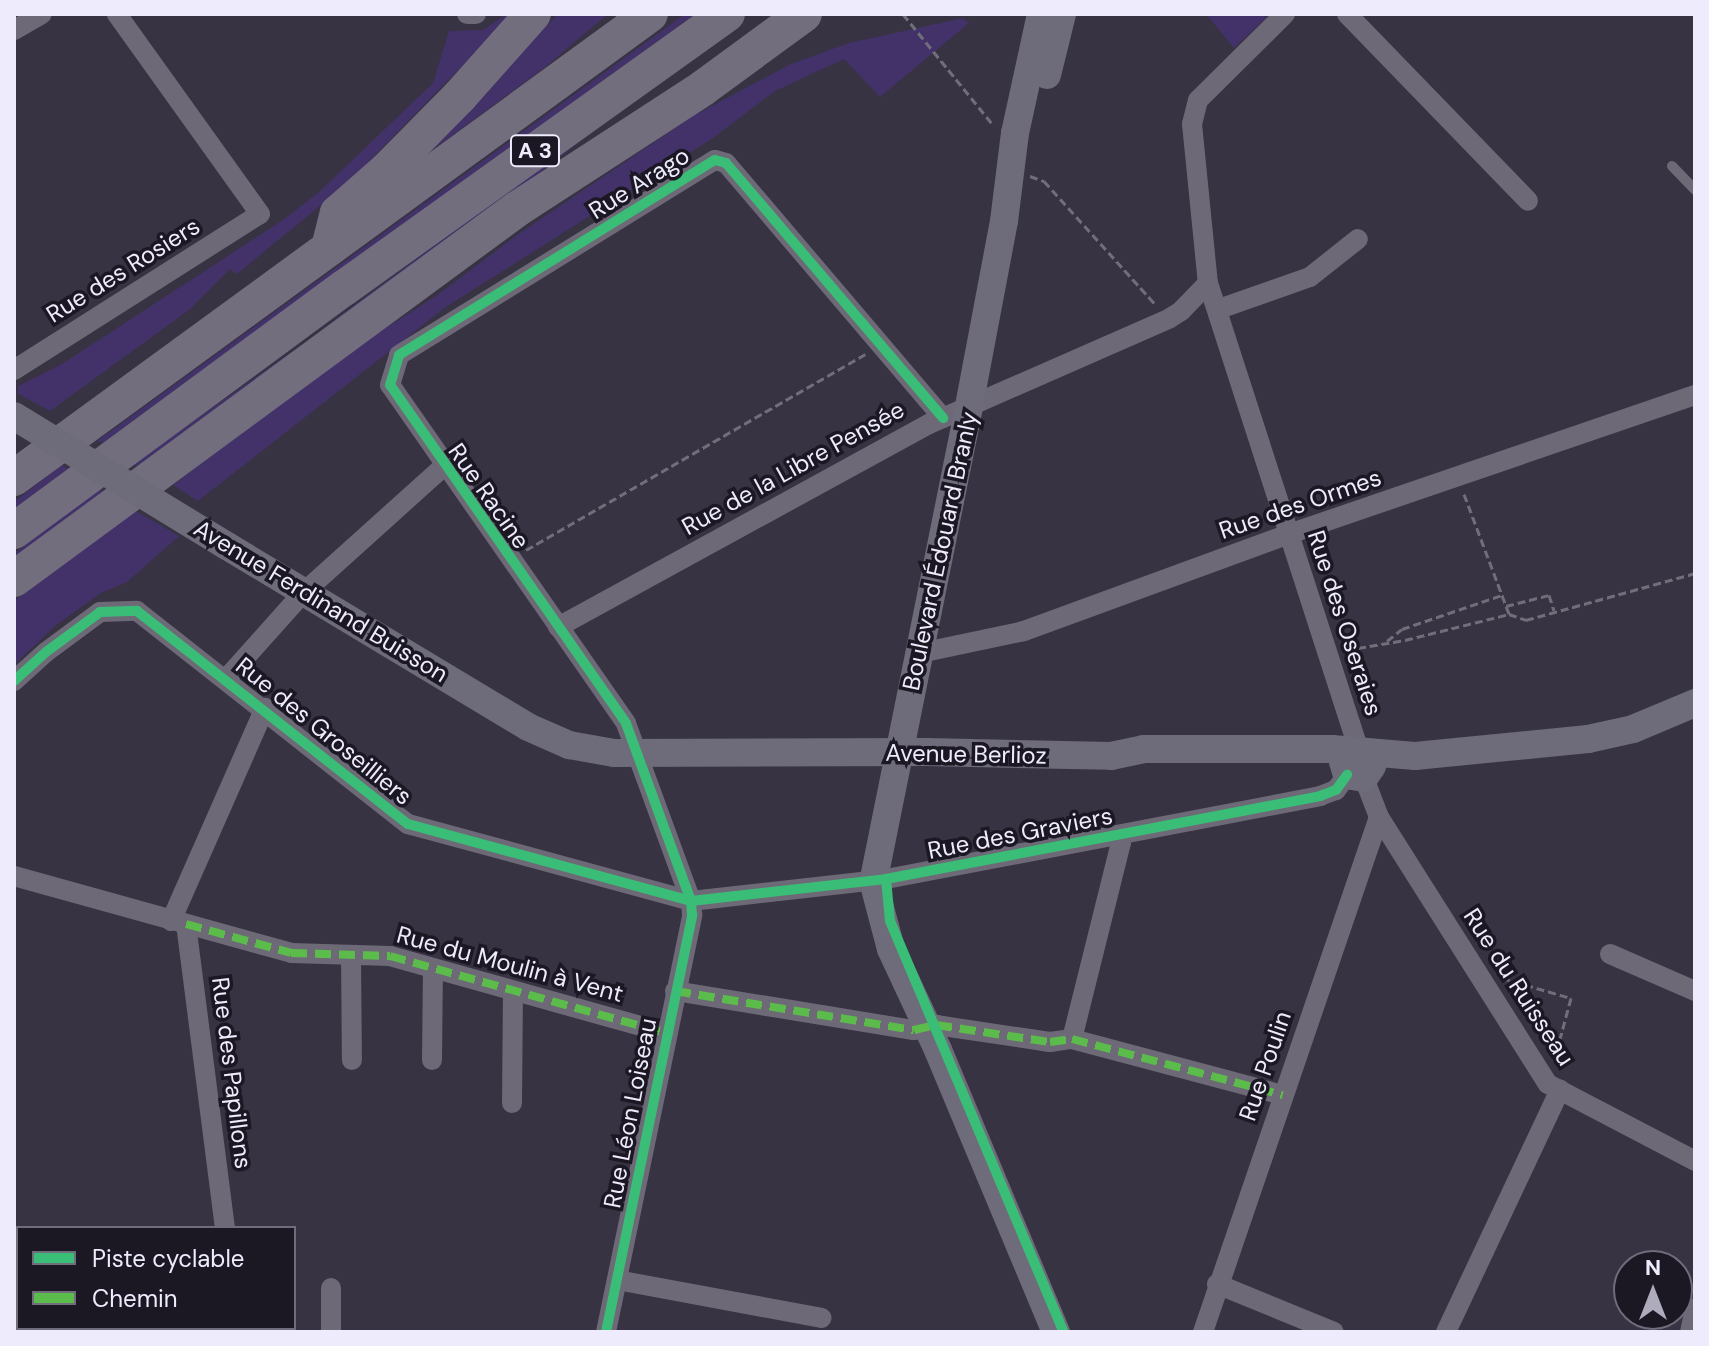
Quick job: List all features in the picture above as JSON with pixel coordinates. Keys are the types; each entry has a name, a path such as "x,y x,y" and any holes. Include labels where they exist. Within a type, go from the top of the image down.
{"highway":[{"path":"328,250 338,213 387,170 459,97 533,14"},
{"name":"A 3","path":"14,478 650,14"},
{"name":"A 3","path":"14,531 356,279 727,14"},
{"path":"517,209 668,82 738,34 738,14"},
{"path":"14,579 517,209 690,96 804,14"}],"main road":[{"name":"Boulevard Édouard Branly","path":"873,881 969,407 1004,221 1015,133 1041,14"},
{"name":"Boulevard Édouard Branly","path":"1004,221 1023,173 1062,14"},
{"name":"Avenue Ferdinand Buisson","path":"14,416 528,727 583,749 640,753"},
{"path":"1358,763 1588,739 1633,729 1695,703"},
{"name":"Avenue Berlioz","path":"640,753 899,752 1111,756 1144,749 1293,749 1358,763"},
{"path":"873,881 891,949 927,1026 1056,1332"}],"street":[{"path":"14,30 42,14"},
{"name":"Rue des Rosiers","path":"14,370 260,214 117,14"},
{"path":"467,14 476,14"},
{"path":"1208,283 1192,124 1198,100 1285,14"},
{"path":"1347,14 1528,201"},
{"name":"Rue Arago","path":"390,385 399,355 715,160 726,163 943,418"},
{"path":"1219,309 1310,277 1358,239"},
{"name":"Rue des Oseraies","path":"1208,283 1219,309 1327,654 1358,763"},
{"name":"Rue de la Libre Pensée","path":"558,627 943,418 1170,318 1208,283"},
{"name":"Rue Racine","path":"390,385 509,560 626,723 640,753 691,901"},
{"name":"Rue des Ormes","path":"920,653 1024,631 1289,534 1695,395"},
{"path":"226,679 303,593 444,466"},
{"name":"Rue des Groseilliers","path":"14,681 46,652 100,612 137,611 265,708 408,824 691,901"},
{"path":"178,922 265,708"},
{"name":"Rue du Ruisseau","path":"1358,763 1379,817 1475,970 1554,1087 1695,1161"},
{"name":"Rue des Graviers","path":"691,901 873,881 1320,796 1336,790 1358,763"},
{"name":"Rue Poulin","path":"1203,1332 1379,817"},
{"path":"1072,1039 1121,843 1120,835"},
{"name":"Rue du Moulin à Vent","path":"14,876 291,953 390,956 666,1033"},
{"name":"Rue Léon Loiseau","path":"606,1332 692,915 691,901"},
{"name":"Rue des Papillons","path":"178,922 225,1226"},
{"path":"1610,954 1695,991"},
{"path":"351,955 352,1060"},
{"path":"432,1060 433,968"},
{"path":"512,1103 513,991"},
{"path":"675,991 914,1030 927,1026 1050,1042 1072,1039 1283,1095"},
{"path":"1446,1332 1554,1087"},
{"path":"617,1280 822,1318"},
{"path":"1217,1284 1334,1332"},
{"path":"331,1288 331,1332"},
{"path":"1690,1332 1695,1309"}],"lane":[{"path":"1672,166 1695,190"}],"path":[{"path":"903,14 997,129 1015,133"},
{"path":"1023,173 1044,181 1170,318"},
{"path":"509,560 882,345"},
{"path":"1457,477 1509,614"},
{"path":"1327,654 1405,640 1509,614 1526,620 1695,573"},
{"path":"1387,641 1402,629 1503,594"},
{"path":"1506,606 1549,595 1555,612"},
{"path":"1475,970 1571,998 1554,1087"}],"shaded area":[{"path":"507,14 513,14 349,182 237,274 230,269 189,310 50,411 18,394 18,386 62,364 283,220 318,193 433,83 449,31 483,30"},
{"path":"558,14 608,14 544,68 435,148 433,145"},
{"path":"685,14 695,14 103,443 97,441"},
{"path":"1206,14 1263,14 1266,18 1234,48"},
{"path":"963,18 969,23 880,97 844,59 775,91 713,138 446,307 198,501 173,485 345,354 436,296 517,235 693,116 791,64 849,43"},
{"path":"579,142 500,204 139,466 133,464 304,343 516,184"},
{"path":"62,465 68,469 14,509 14,502"},
{"path":"98,488 104,492 14,558 14,554"},
{"path":"134,510 179,536 127,582 101,593 56,625 14,665 14,601"}],"marked path":[{"path":"186,924 291,953 390,956 666,1033"},
{"path":"675,991 914,1030 936,1025 1050,1042 1072,1039 1283,1095"}],"cycle path":[{"path":"606,1332 692,915 691,901 626,723 390,385 399,355 715,160 726,163 943,418"},
{"path":"14,681 46,652 100,612 137,611 408,824 691,901 886,879 1320,796 1336,790 1347,775"},
{"path":"886,879 890,921 1064,1332"}]}
